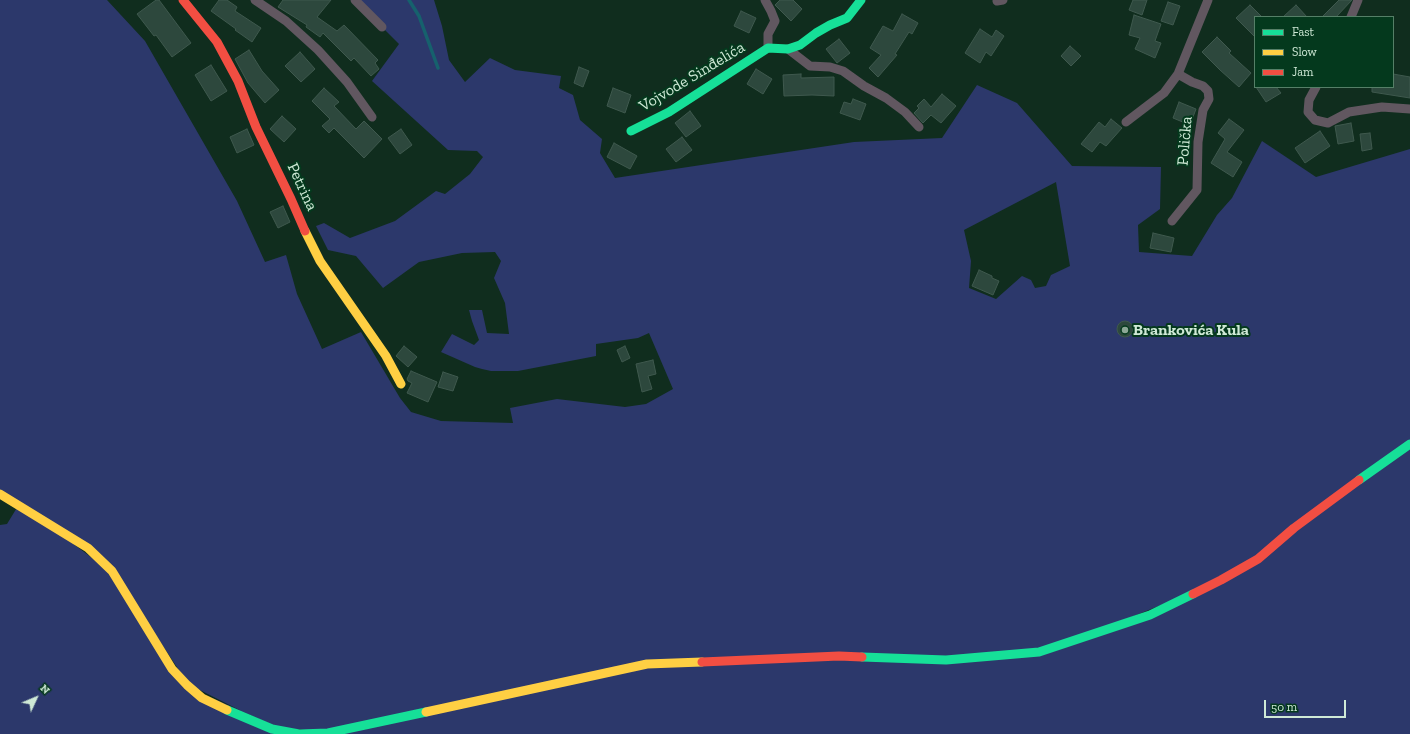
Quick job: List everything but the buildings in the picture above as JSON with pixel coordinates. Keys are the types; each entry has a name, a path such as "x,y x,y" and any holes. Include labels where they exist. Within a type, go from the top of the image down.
{"street":[{"name":"Petrina","path":"183,0 216,42 238,80 256,127 320,261 386,356 401,384"},
{"path":"255,0 286,21 318,50 347,82 372,117"},
{"path":"355,0 382,27"},
{"name":"Vojvode Sinđelića","path":"765,0 775,21 768,34 768,48"},
{"name":"Vojvode Sinđelića","path":"631,132 643,124 669,112 768,48 788,49 800,45 816,33 846,18 861,0"},
{"path":"1126,122 1164,93 1178,74 1208,0"},
{"path":"1351,16 1358,0"},
{"path":"788,49 810,66 830,67 843,71 905,112 919,127"},
{"name":"Polička","path":"1172,221 1197,190 1199,136 1203,110 1209,99 1208,91 1203,86 1178,74"},
{"path":"1315,88 1309,100 1308,112 1315,120 1328,123 1349,112 1382,107 1410,110"},
{"path":"0,494 88,548 112,571 172,669 187,686 202,698 241,717 272,729 299,734 328,733 647,664 839,656 946,660 1038,652 1150,615 1221,580 1258,559 1294,528 1410,444"}],"shaded area":[{"path":"0,0 107,0 145,41 237,201 265,262 286,255 297,294 322,349 361,332 400,398 411,412 441,421 513,423 510,408 557,399 625,407 646,404 673,389 649,333 638,338 596,344 596,356 518,371 491,371 482,369 441,352 452,334 474,345 479,340 469,310 482,310 487,333 509,334 505,303 494,278 501,261 495,252 462,253 419,262 383,288 356,256 328,250 316,226 324,223 350,238 395,221 436,191 445,194 470,174 483,157 477,151 448,150 372,81 399,44 355,0 434,0 442,26 449,60 465,82 490,58 515,70 561,76 559,88 573,95 580,120 602,139 600,153 615,178 854,142 942,138 977,85 1017,103 1072,166 1161,167 1160,209 1138,225 1139,252 1192,256 1217,215 1232,198 1262,141 1316,177 1410,149 1410,442 1257,558 1150,613 1038,651 946,659 646,662 328,732 273,727 188,684 113,570 0,492","holes":["1056,182 1070,266 1051,275 1046,286 1035,288 1031,280 1022,276 996,299 969,288 971,261 964,230"]},
{"path":"1410,446 1410,734 332,734 647,665 1039,654 1221,581"},
{"path":"18,506 45,523 111,572 186,686 292,734 0,734 0,525 7,524"}],"waterway":[{"path":"409,0 419,16 438,68"}],"traffic: fast":[{"path":"631,131 669,112 768,48 788,49 800,45 816,33 847,18 861,0"},
{"path":"1359,480 1410,444"},
{"path":"862,657 946,660 1039,652 1150,615 1193,594"},
{"path":"227,710 272,729 299,734 328,733 426,712"}],"traffic: slow":[{"path":"305,231 320,261 386,356 401,384"},
{"path":"0,494 88,548 112,571 172,669 202,698 227,710"},
{"path":"426,712 647,664 702,662"}],"traffic: jam":[{"path":"183,0 217,42 238,81 256,127 305,231"},
{"path":"1193,594 1258,559 1294,528 1359,480"},
{"path":"702,662 839,656 862,657"}],"place":[{"name":"Brankovića Kula","path":"1125,330"}]}
